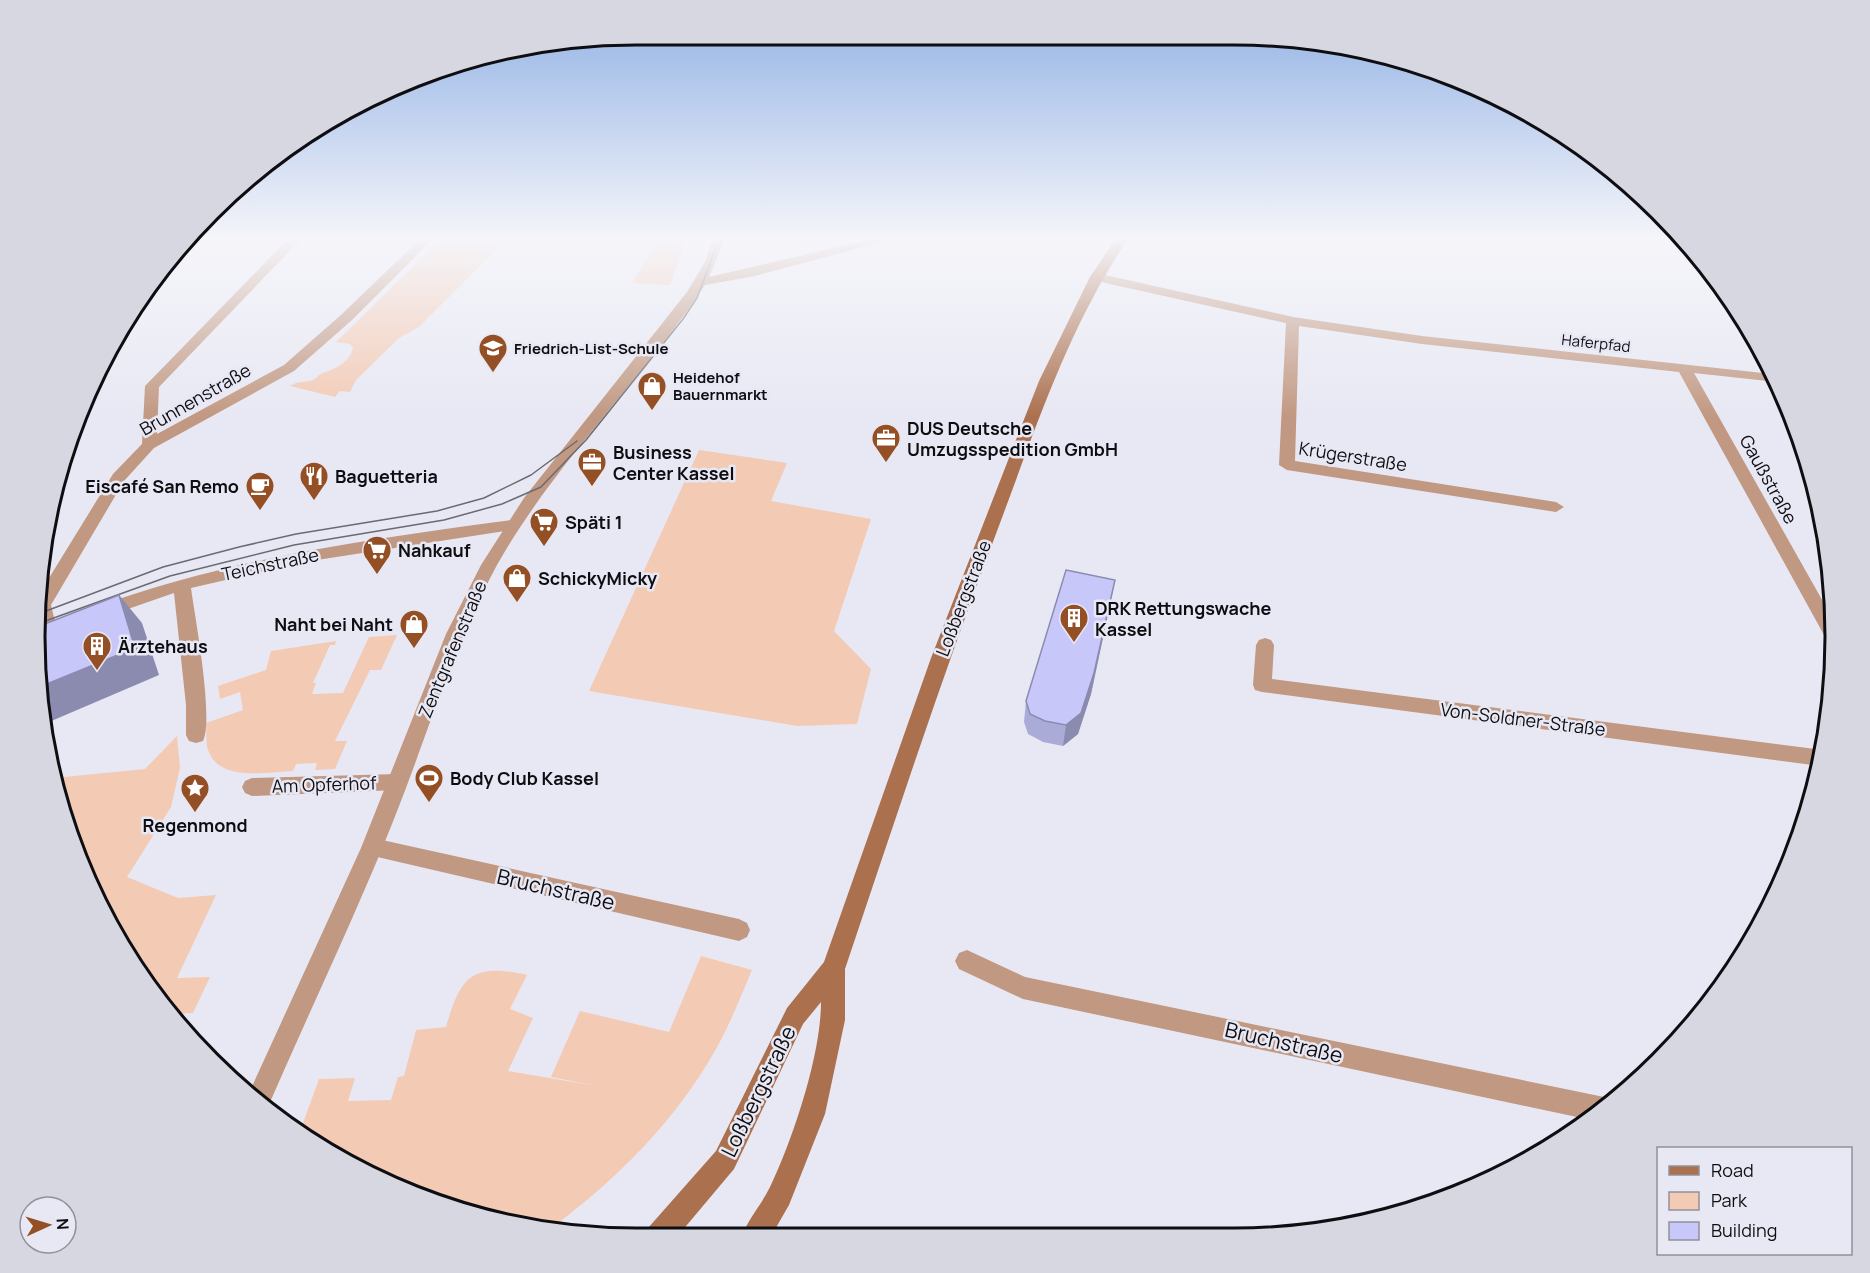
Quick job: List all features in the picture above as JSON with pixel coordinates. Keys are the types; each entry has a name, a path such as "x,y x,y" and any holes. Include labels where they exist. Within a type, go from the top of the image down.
{"main road":[{"name":"Loßbergstraße","path":"761,1228 780,1196 812,1114 833,1020 833,969 944,648 1046,381 1086,298"},
{"name":"Loßbergstraße","path":"667,1228 725,1160 795,1016 833,969"}],"street":[{"path":"149,445 152,386 237,298"},
{"name":"Brunnenstraße","path":"46,595 118,478 149,445 289,368 365,298"},
{"name":"Zentgrafenstraße","path":"261,1094 373,847 455,633 488,566 512,525 645,359 689,298"},
{"name":"Haferpfad","path":"1192,298 1293,321 1422,340 1765,377"},
{"name":"Krügerstraße","path":"1293,321 1287,465 1556,507"},
{"name":"Gaußstraße","path":"1685,370 1825,620"},
{"name":"Teichstraße","path":"88,618 182,585 239,569 332,550 512,525"},
{"path":"182,585 196,705 196,735"},
{"path":"45,635 69,626"},
{"name":"Von-Soldner-Straße","path":"1265,645 1262,685 1813,757"},
{"name":"Am Opferhof","path":"252,787 397,782"},
{"name":"Bruchstraße","path":"373,847 739,930"},
{"name":"Bruchstraße","path":"968,961 1023,988 1592,1107"}],"green space":[{"path":"380,298 448,298 419,327 399,338 356,380 350,392 340,391 335,397 290,386 313,380 345,362 353,348 350,344 336,342"},
{"path":"699,450 787,463 771,501 871,519 834,631 871,669 857,724 797,726 589,691"},
{"path":"397,635 381,670 370,670 335,741 347,741 335,769 315,770 317,763 296,764 293,771 246,773 223,768 209,752 206,723 243,710 240,692 220,699 218,686 266,670 271,651 336,641 335,645 330,645 313,683 316,683 312,694 343,693 369,637"},
{"path":"177,736 180,768 171,807 127,877 178,898 216,895 177,978 210,977 193,1013 181,1013 167,997 124,932 90,863 76,827 62,777 145,769"},
{"path":"701,956 752,970 716,1049 682,1101 663,1125 620,1170 558,1223 521,1217 446,1197 375,1167 303,1124 319,1079 355,1078 348,1101 391,1100 398,1077 404,1076 416,1030 446,1027 457,995 472,977 481,972 527,975 510,1009 533,1018 508,1071 597,1086 551,1077 580,1011 669,1032"}],"building":[{"name":"DRK Rettungswache Kassel","path":"1066,570 1115,580 1094,673 1081,713 1066,725 1045,721 1030,714 1026,701"},
{"path":"119,595 135,648 47,684 45,624"}],"tram line":[{"path":"45,621 170,576 294,545 444,520 502,504 541,487 586,440 683,319 697,298"},
{"path":"46,611 163,567 239,547 296,534 437,511 484,498 531,475 577,441"}],"place":[{"name":"Friedrich-List-Schule","path":"493,374"},
{"name":"Heidehof Bauernmarkt","path":"652,412"},
{"name":"DUS Deutsche Umzugsspedition GmbH","path":"886,464"},
{"name":"Business Center Kassel","path":"592,488"},
{"name":"Baguetteria","path":"314,502"},
{"name":"Eiscafé San Remo","path":"260,512"},
{"name":"Späti 1","path":"544,548"},
{"name":"Nahkauf","path":"377,576"},
{"name":"SchickyMicky","path":"517,604"},
{"name":"DRK Rettungswache Kassel","path":"1074,644"},
{"name":"Naht bei Naht","path":"414,650"},
{"name":"Ärztehaus","path":"97,672"},
{"name":"Body Club Kassel","path":"429,804"},
{"name":"Regenmond","path":"195,814"}]}
